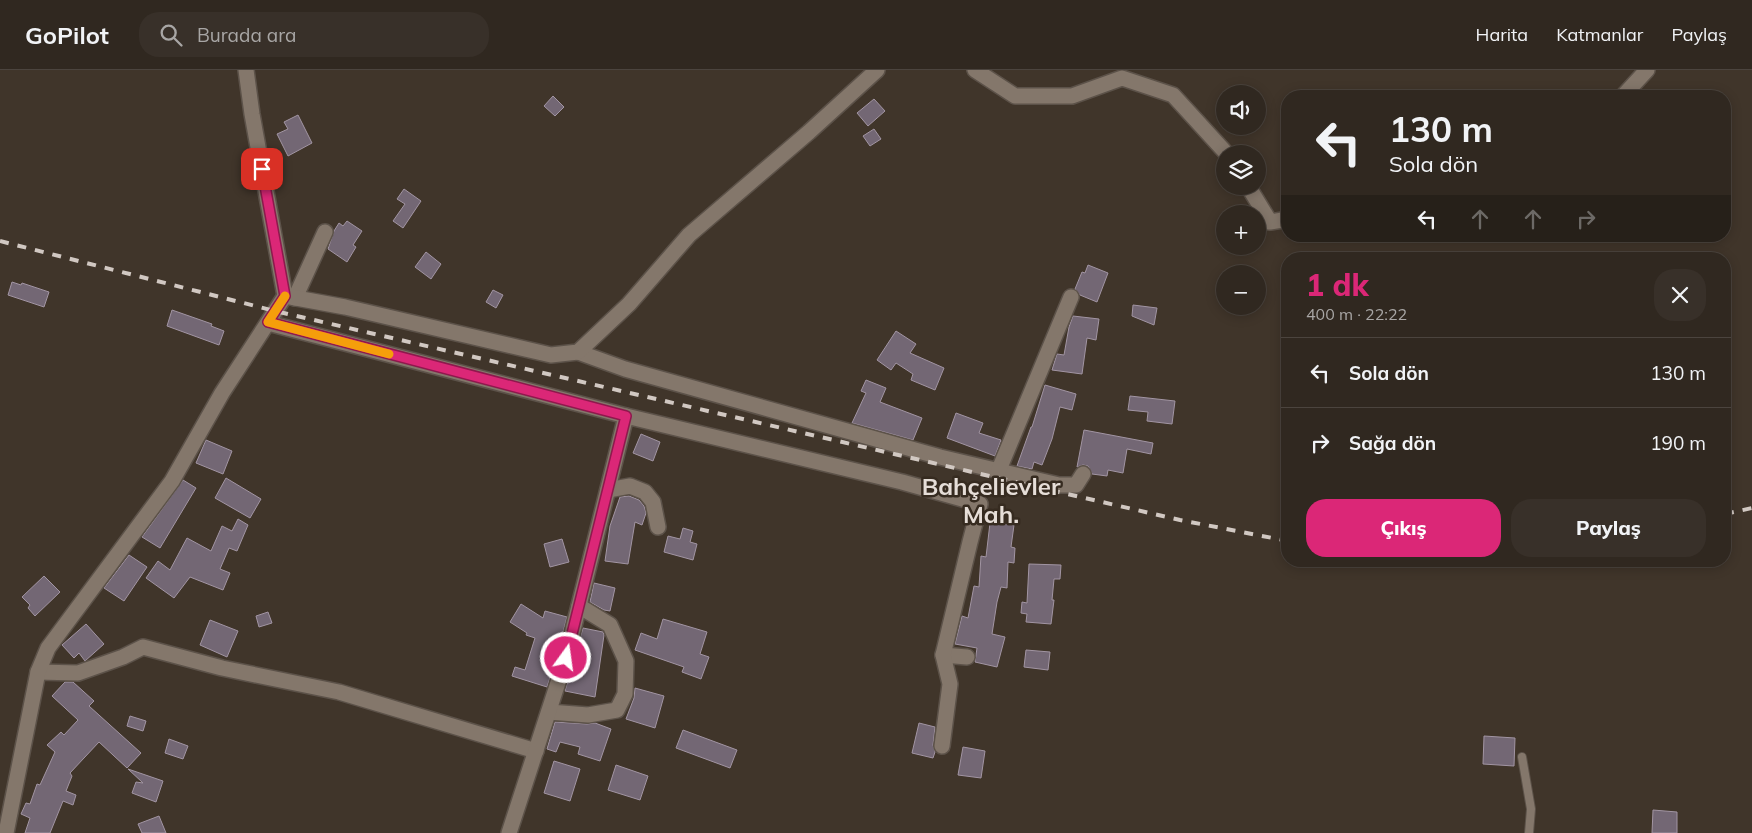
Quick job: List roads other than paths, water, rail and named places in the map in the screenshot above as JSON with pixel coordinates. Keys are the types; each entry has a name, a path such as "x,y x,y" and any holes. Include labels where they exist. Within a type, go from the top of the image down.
{"street":[{"path":"246,70 252,114 290,297"},
{"path":"578,352 630,304 689,234 809,132 877,70"},
{"path":"975,70 1015,96 1072,96 1122,78 1173,95 1220,145"},
{"path":"1629,90 1647,70"},
{"path":"1254,195 1270,222 1281,220"},
{"path":"6,833 38,672 48,648 172,481 222,393 268,322 290,297 325,232"},
{"path":"290,297 345,307 551,355 578,352 625,369 940,458 998,472 1059,485 1076,485 1084,474"},
{"path":"998,472 1071,297"},
{"path":"268,322 626,416 902,482 980,504 943,655 950,684 942,746"},
{"path":"509,833 566,658 626,416"},
{"path":"608,490 630,486 645,492 653,502 658,527"},
{"path":"549,712 588,715 617,710 625,694 626,661 610,625 579,606"},
{"path":"38,672 78,673 123,657 142,646 222,668 339,692 536,751"},
{"path":"943,655 967,657"}],"lane":[{"path":"1522,757 1531,809 1528,833"}],"railway":[{"path":"0,241 275,311 1180,520 1281,540"},
{"path":"1731,513 1752,508"}],"district":[{"name":"Bahçelievler Mah.","path":"991,500"}]}
